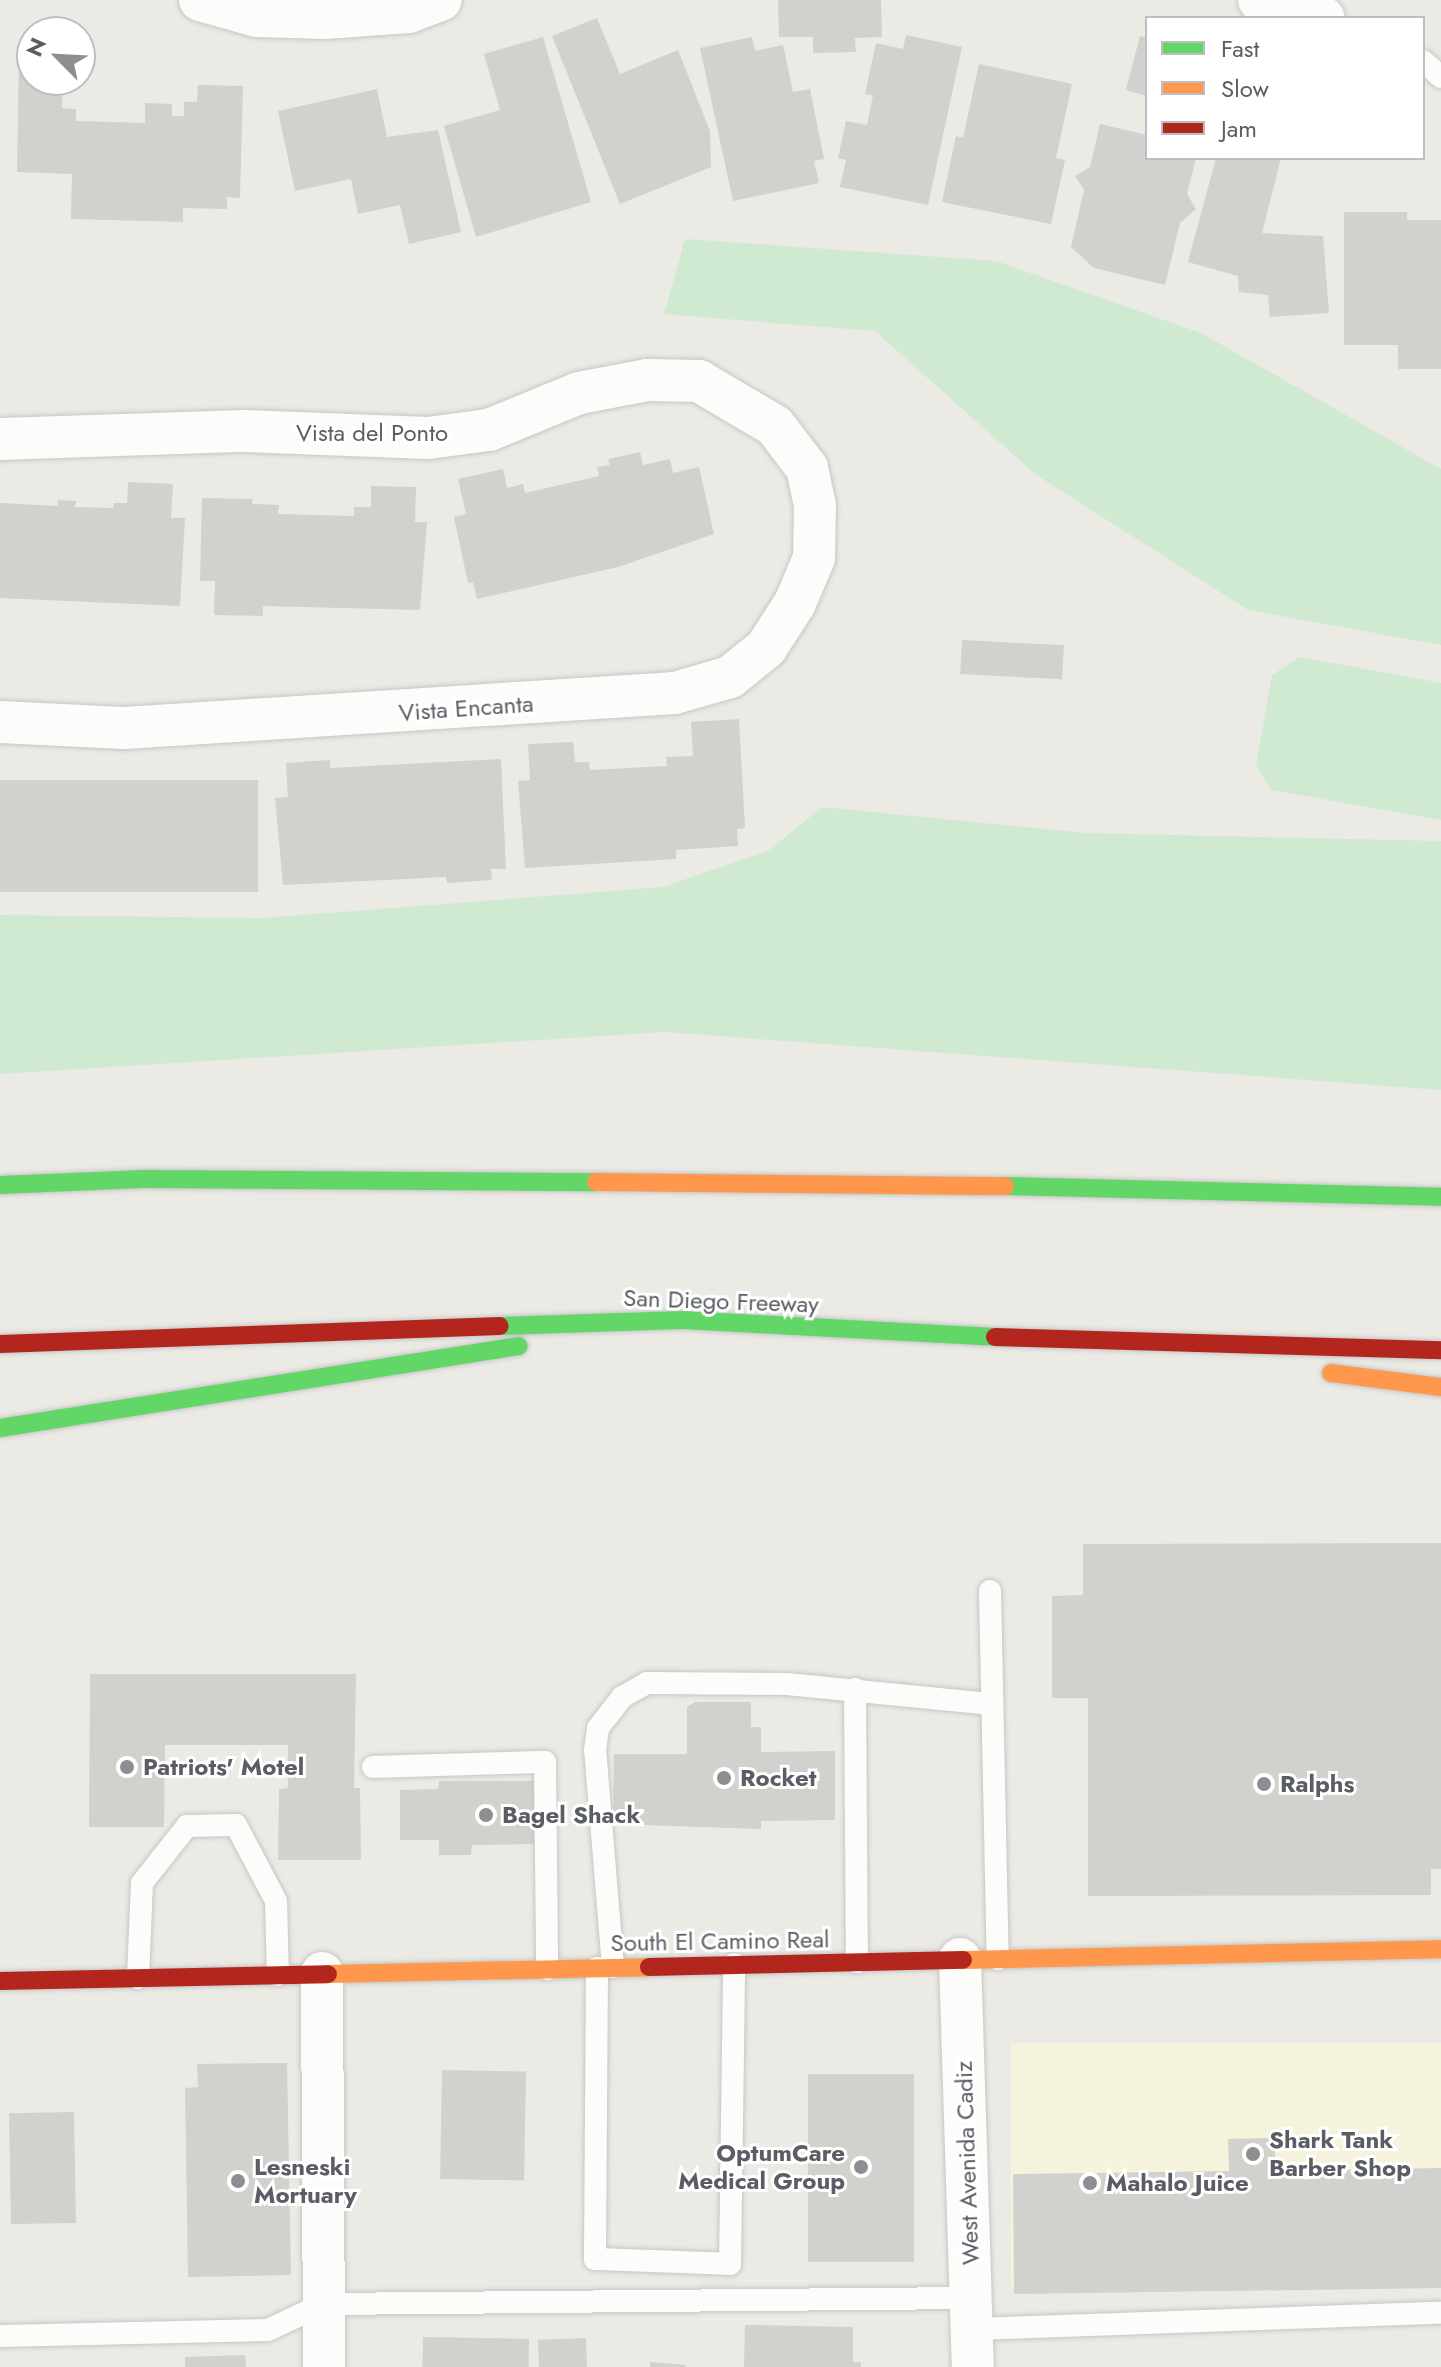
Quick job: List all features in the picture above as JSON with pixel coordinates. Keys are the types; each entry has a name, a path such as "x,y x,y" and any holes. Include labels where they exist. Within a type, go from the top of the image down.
{"main road":[{"path":"0,1185 143,1179 1103,1186 1441,1197"},
{"path":"0,1428 683,1320"},
{"name":"San Diego Freeway","path":"0,1344 683,1320 1095,1342 1441,1350"},
{"path":"1095,1342 1284,1366"},
{"path":"1315,1370 1441,1387"},
{"name":"South El Camino Real","path":"0,1981 1441,1949"}],"street":[{"path":"200,0 257,16 325,18 409,12 441,0"},
{"path":"1259,0 1317,16"},
{"name":"Vista del Ponto","path":"0,439 245,431 428,438 489,430 579,393 647,380 699,381 775,426 807,468 815,506"},
{"name":"Vista Encanta","path":"0,722 124,728 675,693 730,677 766,648 795,603 814,558 815,506"},
{"name":"West Avenida Cadiz","path":"972,2331 979,1959"},
{"path":"322,1973 324,2367"}],"lane":[{"path":"1425,63 1441,77"},
{"path":"979,1959 992,1704 990,1591"},
{"path":"734,1964 730,2264 595,2259 605,1968 595,1750 598,1728 622,1697 647,1683 855,1689 992,1704"},
{"path":"855,1689 857,1962"},
{"path":"373,1767 545,1762 547,1969"},
{"path":"138,1978 142,1883 187,1826 236,1825 276,1901 278,1975"},
{"path":"0,2336 268,2330 323,2304 972,2331 1441,2313"}],"shaded area":[{"path":"1011,2043 1441,2043 1441,2288 1011,2288"}],"green space":[{"path":"685,239 996,261 1201,333 1441,469 1441,645 1248,610 1035,474 875,331 664,314"},
{"path":"1300,657 1441,683 1441,820 1271,790 1256,765 1272,675"},
{"path":"822,807 1085,833 1441,841 1441,1090 665,1032 0,1074 0,915 264,918 663,887 768,851"}],"building":[{"path":"778,0 881,0 882,37 855,38 856,52 813,53 813,37 779,37"},
{"path":"597,18 620,74 678,50 710,131 711,167 620,204 552,36"},
{"path":"906,35 962,47 928,205 840,187 846,160 838,158 846,121 867,125 873,95 865,94 876,43 903,49"},
{"path":"1140,36 1145,37 1145,95 1126,90"},
{"path":"543,37 591,202 476,237 444,126 500,110 484,54"},
{"path":"752,37 755,51 783,45 793,92 810,89 824,159 814,161 819,183 733,201 700,48"},
{"path":"979,64 1072,84 1056,158 1065,160 1051,224 942,202 956,136 963,138"},
{"path":"198,85 243,86 240,198 227,197 227,209 183,208 183,222 71,219 72,174 17,172 18,96 62,96 62,108 76,109 76,121 145,123 145,103 172,104 172,116 184,116 184,102 197,102"},
{"path":"377,89 387,137 438,130 461,232 409,244 400,205 358,214 351,179 295,191 278,111"},
{"path":"1100,124 1145,135 1145,160 1196,160 1187,194 1196,209 1180,223 1165,285 1094,268 1071,247 1084,190 1075,176 1090,167"},
{"path":"1215,160 1280,160 1262,233 1323,236 1329,313 1270,317 1268,295 1239,292 1238,276 1188,262"},
{"path":"1344,212 1407,212 1407,220 1441,220 1441,369 1398,369 1398,345 1344,345"},
{"path":"640,452 643,465 670,459 673,473 699,467 714,534 618,567 477,599 473,582 468,583 454,517 466,514 458,479 503,469 507,488 523,484 525,493 599,476 597,467 610,465 608,459"},
{"path":"128,482 173,484 171,518 185,518 180,606 0,598 0,503 58,506 58,500 76,501 75,507 113,508 114,503 127,503"},
{"path":"371,486 416,487 415,522 427,522 420,610 263,606 263,616 214,615 215,581 200,581 202,498 253,499 252,504 279,505 278,514 354,516 354,507 371,507"},
{"path":"962,640 1064,645 1062,679 960,674"},
{"path":"739,719 745,828 737,829 738,846 676,850 676,859 525,868 518,781 530,780 528,744 573,742 575,762 589,762 590,770 667,766 666,757 693,756 691,722"},
{"path":"501,759 506,869 491,869 492,880 447,883 446,877 283,885 275,798 288,797 286,763 330,760 330,768"},
{"path":"0,780 258,780 258,892 0,892"},
{"name":"Ralphs","path":"1441,1543 1441,1869 1431,1869 1431,1895 1088,1896 1088,1698 1052,1698 1052,1596 1083,1595 1083,1544"},
{"name":"Patriots' Motel","path":"90,1674 356,1674 354,1788 360,1788 361,1860 278,1860 279,1789 288,1788 288,1745 165,1745 164,1827 89,1827"},
{"path":"695,1702 751,1702 751,1727 761,1727 761,1752 835,1751 835,1820 761,1821 761,1829 613,1824 614,1754 687,1754 687,1707"},
{"name":"Bagel Shack","path":"439,1781 534,1781 534,1844 472,1845 471,1855 439,1855 439,1840 400,1840 400,1790 438,1789"},
{"name":"Lesneski Mortuary","path":"287,2063 291,2275 188,2277 185,2088 198,2087 197,2064"},
{"path":"442,2070 526,2071 524,2180 440,2179"},
{"name":"OptumCare Medical Group","path":"808,2074 914,2074 914,2262 808,2262"},
{"path":"74,2112 76,2223 11,2224 9,2113"},
{"path":"1274,2138 1276,2171 1441,2168 1441,2288 1014,2294 1013,2174 1229,2171 1228,2139"},
{"path":"745,2325 853,2327 853,2362 861,2362 861,2367 744,2367"},
{"path":"423,2337 529,2339 528,2367 422,2367"},
{"path":"586,2338 587,2367 539,2367 538,2340"},
{"path":"245,2355 246,2367 185,2367 185,2357"},
{"path":"650,2362 685,2365 685,2367 650,2367"}],"traffic: fast":[{"path":"0,1185 143,1179 596,1182"},
{"path":"1005,1186 1441,1197"},
{"path":"500,1326 683,1320 995,1337"},
{"path":"0,1428 519,1346"}],"traffic: slow":[{"path":"596,1182 1005,1186"},
{"path":"1331,1373 1441,1387"},
{"path":"963,1960 1441,1949"},
{"path":"328,1974 649,1967"}],"traffic: jam":[{"path":"0,1344 500,1326"},
{"path":"995,1337 1441,1350"},
{"path":"649,1967 963,1960"},
{"path":"0,1981 328,1974"}],"place":[{"name":"Patriots' Motel","path":"127,1767"},
{"name":"Rocket","path":"724,1778"},
{"name":"Ralphs","path":"1264,1784"},
{"name":"Bagel Shack","path":"486,1815"},
{"name":"Shark Tank Barber Shop","path":"1253,2154"},
{"name":"OptumCare Medical Group","path":"861,2167"},
{"name":"Lesneski Mortuary","path":"238,2181"},
{"name":"Mahalo Juice","path":"1090,2183"}]}
